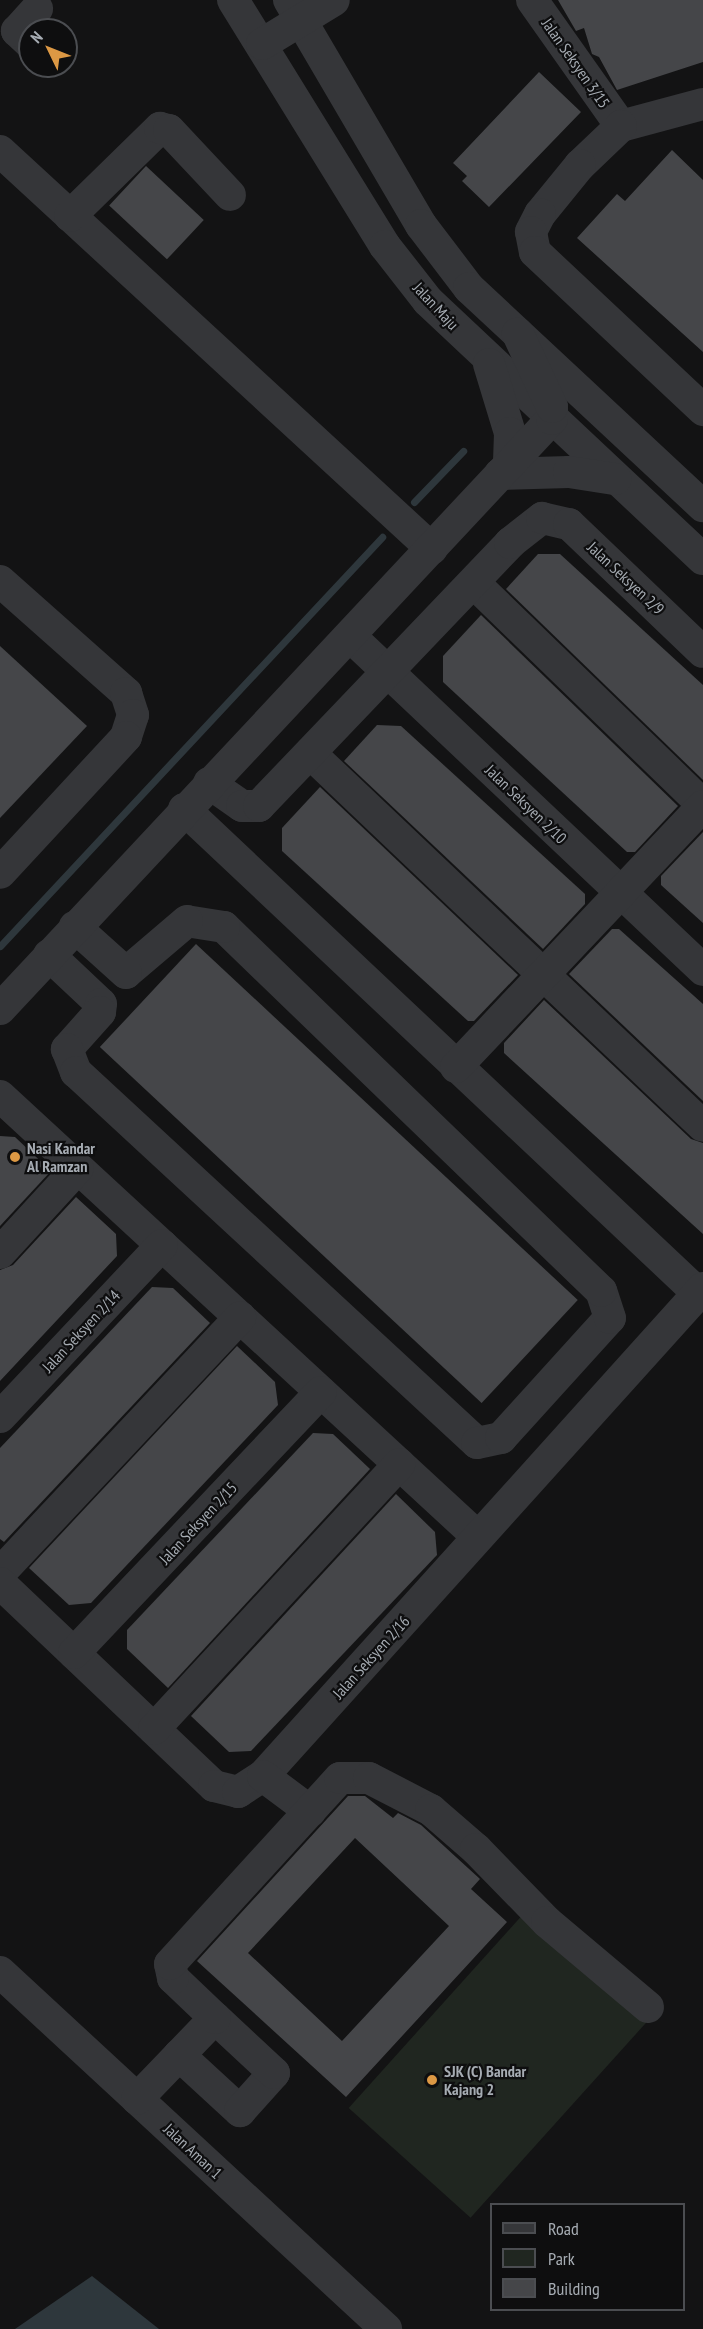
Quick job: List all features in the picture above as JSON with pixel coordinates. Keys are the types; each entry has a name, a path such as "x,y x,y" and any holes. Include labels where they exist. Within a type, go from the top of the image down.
{"street":[{"name":"Jalan Maju","path":"233,0 385,246 428,301 615,479 703,559"},
{"path":"262,44 295,10 334,0"},
{"path":"317,48 326,13 334,0"},
{"name":"Jalan Seksyen 3/15","path":"532,0 621,126"},
{"path":"295,10 421,225 469,288 703,506"},
{"path":"702,110 621,126 580,165 540,214 531,232 535,252 703,410"},
{"path":"70,216 160,128 169,130 230,195"},
{"path":"0,151 432,549"},
{"path":"0,1009 184,809 350,636 552,419 552,407 518,334"},
{"path":"486,356 510,433 504,470"},
{"path":"552,419 602,427 632,441"},
{"path":"504,470 569,472 615,479"},
{"name":"Jalan Seksyen 2/9","path":"474,583 510,543 542,518 569,524 703,652"},
{"path":"209,783 242,806 259,806 474,583 703,805 546,976 456,1067"},
{"path":"0,873 126,737 133,715 126,693 2,587"},
{"name":"Jalan Seksyen 2/10","path":"350,636 703,970"},
{"path":"311,754 703,1126"},
{"path":"184,809 456,1067 701,1291"},
{"path":"49,956 101,1004 100,1012 67,1049 76,1072 477,1443 501,1438 610,1318 600,1292 224,927 187,921 126,973 75,927"},
{"path":"0,1097 478,1537"},
{"path":"0,1253 78,1168"},
{"name":"Jalan Seksyen 2/14","path":"0,1417 162,1245"},
{"name":"Jalan Seksyen 2/16","path":"0,1583 214,1786 238,1792 263,1776 701,1291"},
{"path":"0,1573 240,1317"},
{"name":"Jalan Seksyen 2/15","path":"74,1653 321,1392"},
{"path":"154,1729 399,1464"},
{"path":"263,1776 310,1811"},
{"path":"179,2055 240,2111 274,2073 173,1978 170,1964 340,1778 369,1778 407,1795 450,1826 547,1922 648,2007"},
{"name":"Jalan Aman 1","path":"0,1972 386,2329"},
{"path":"136,2099 215,2018"}],"green space":[{"path":"526,1911 648,2021 471,2218 349,2108"}],"shaded area":[{"path":"92,2276 159,2329 15,2329"}],"building":[{"path":"558,0 703,0 703,62 617,90 599,57 592,54 584,28 576,31"},
{"path":"539,72 581,112 489,207 462,181 467,176 453,163"},
{"path":"672,150 703,180 703,352 577,238 617,194 625,201"},
{"path":"146,166 204,220 167,259 109,205"},
{"path":"538,554 560,554 703,685 703,780 506,589"},
{"path":"481,615 678,806 635,852 627,852 443,682 443,656"},
{"path":"0,646 87,726 0,818"},
{"path":"377,725 401,726 585,894 585,904 543,949 344,761"},
{"path":"320,787 518,975 474,1021 468,1021 282,851 282,828"},
{"path":"703,832 703,923 661,885 661,876"},
{"path":"612,929 619,929 703,1004 703,1101 569,974"},
{"path":"196,944 578,1300 482,1403 100,1047"},
{"path":"544,1000 691,1139 703,1143 703,1234 504,1053 504,1043"},
{"path":"0,1136 15,1137 51,1171 0,1226"},
{"path":"76,1197 116,1234 117,1256 0,1381 0,1270 13,1265"},
{"path":"152,1287 173,1288 210,1323 4,1542 0,1539 0,1448"},
{"path":"237,1346 275,1382 278,1405 91,1603 69,1605 29,1568"},
{"path":"313,1433 333,1434 370,1469 168,1688 127,1649 127,1630"},
{"path":"396,1494 435,1532 437,1555 251,1751 229,1752 191,1716"},
{"path":"348,1796 365,1796 393,1818 398,1813 421,1825 480,1879 471,1889 507,1922 346,2097 197,1961","holes":["355,1838 449,1926 342,2041 248,1953"]}],"waterway":[{"path":"414,502 463,451"},
{"path":"0,946 382,537"}],"place":[{"name":"Nasi Kandar Al Ramzan","path":"15,1157"},
{"name":"SJK (C) Bandar Kajang 2","path":"432,2080"}]}
